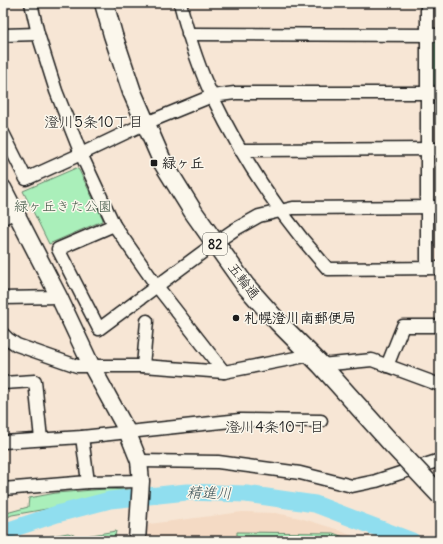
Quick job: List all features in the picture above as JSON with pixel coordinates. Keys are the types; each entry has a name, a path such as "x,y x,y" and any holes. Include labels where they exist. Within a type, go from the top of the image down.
{"main road":[{"name":"五輪通","path":"104,3 132,92 163,163 215,243 245,285 440,495"}],"street":[{"path":"31,3 38,34 56,91 81,154 114,225 156,285 224,372"},
{"path":"180,3 188,34 212,96 240,150 279,211 302,241 328,269 440,268"},
{"path":"427,3 427,268"},
{"path":"3,35 38,34"},
{"path":"188,34 440,35"},
{"path":"3,133 26,178 146,123 212,96 235,93 440,93"},
{"path":"240,150 440,149"},
{"path":"3,188 9,215 59,297 91,365 127,431 139,461 141,484 137,541"},
{"path":"114,225 58,249 99,329 156,285 215,243 259,216 293,208 309,207 440,207"},
{"path":"3,298 59,297"},
{"path":"143,366 148,321"},
{"path":"387,366 403,326 440,326"},
{"path":"5,338 17,345 77,366 143,366 224,372 316,360 372,360 440,385"},
{"path":"3,384 35,380 41,439"},
{"path":"3,442 82,437 240,420 321,421"},
{"path":"82,437 88,482"},
{"path":"139,461 218,462 300,473 352,486 376,481 440,460"},
{"path":"3,489 88,482 141,484"}],"shaded area":[{"path":"242,512 276,513 300,518 336,529 364,541 145,541 149,524"}],"green space":[{"path":"433,41 440,41 440,85 432,85"},
{"name":"緑ヶ丘きた公園","path":"76,168 79,170 103,219 102,221 49,244 23,191"},
{"path":"105,489 132,490 132,494 12,515 3,519 3,514 28,507 29,498 56,493"},
{"path":"116,531 114,541 36,541 35,539 68,533 79,537"},
{"path":"237,532 333,533 354,541 237,541"}],"waterway":[{"name":"精進川","path":"3,532 57,514 110,500 187,492 246,494 315,504 412,541"}],"place":[{"name":"緑ヶ丘","path":"154,163"},
{"name":"札幌澄川南郵便局","path":"236,318"}],"district":[{"name":"澄川5条10丁目","path":"94,122"},
{"name":"澄川4条10丁目","path":"275,427"}]}
